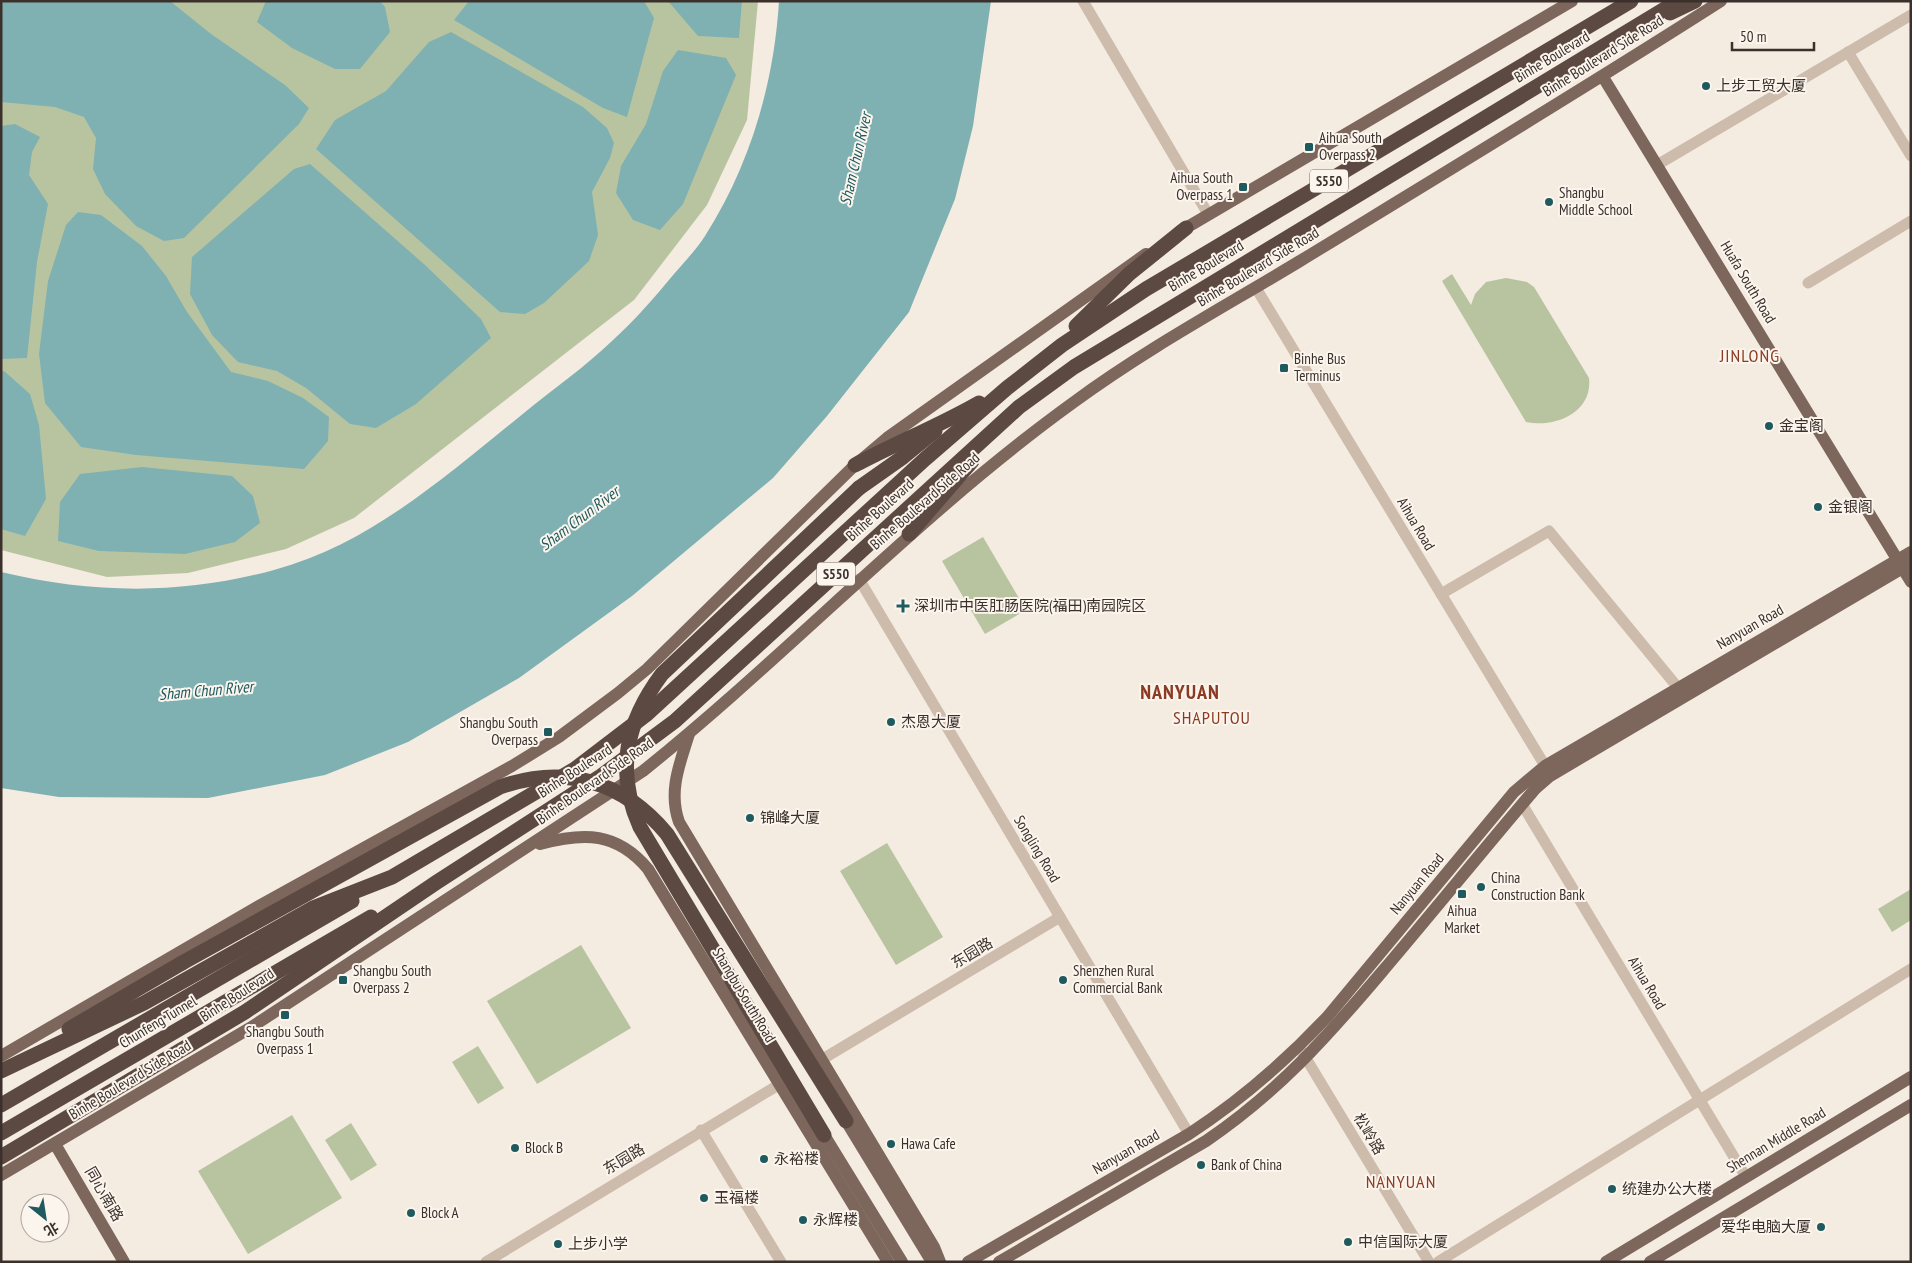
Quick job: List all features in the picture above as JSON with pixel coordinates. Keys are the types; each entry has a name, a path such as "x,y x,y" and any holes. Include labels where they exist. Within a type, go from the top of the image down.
{"highway":[{"path":"1603,18 1626,1"},
{"name":"Binhe Boulevard","path":"1,1070 144,1003 313,908 392,877 575,769 623,735 1007,388 1088,326 1146,289 1631,1"},
{"name":"Binhe Boulevard","path":"1,1162 7,1154 245,1012 437,882 601,776 675,722 1019,408 1074,367 1678,1"},
{"path":"1621,36 1695,1"},
{"path":"1032,368 1129,274 1186,228"},
{"path":"855,465 902,440 946,422 1007,388"},
{"path":"909,534 1019,408"},
{"path":"824,1136 640,827 633,810 627,783 627,750 635,718 643,702 662,674 859,488 903,457 946,422"},
{"path":"1,1070 182,963 500,787 540,776 581,778 600,784 639,806 654,818 667,834 846,1121"},
{"name":"Chunfeng Tunnel","path":"1,1105 392,877"},
{"name":"Chunfeng Tunnel","path":"1,1133 357,924 437,882"}],"main road":[{"path":"1,1056 259,906 512,766 575,726 647,668 855,465 887,438 1124,267 1208,214 1572,1"},
{"name":"Binhe Boulevard Side Road","path":"1,1175 250,1028 628,781 689,734 909,534 1021,441 1077,399 1154,347 1256,288 1603,77 1721,1"},
{"name":"Huafa South Road","path":"1603,77 1904,564 1911,582"},
{"name":"Nanyuan Road","path":"968,1262 1189,1134 1230,1106 1299,1046 1328,1016 1514,792 1682,692 1904,564 1911,552"},
{"path":"689,734 676,775 674,800 676,815 689,840 934,1246 940,1262"},
{"name":"Nanyuan Road","path":"999,1262 1206,1141 1238,1118 1306,1059 1416,933 1548,771"},
{"path":"648,869 643,857 644,848 652,834 660,830 676,830 689,840"},
{"name":"Shangbu South Road","path":"516,854 558,839 596,837 625,848 638,857 648,869 888,1262"},
{"name":"Shennan Middle Road","path":"1606,1262 1911,1078"},
{"path":"1650,1262 1911,1105"},
{"path":"846,1121 932,1262"},
{"path":"824,1136 902,1262"},
{"name":"同心南路","path":"55,1144 124,1262"}],"street":[{"path":"1083,1 1208,214"},
{"path":"1657,165 1911,15"},
{"path":"1848,52 1911,156"},
{"path":"1808,284 1911,221"},
{"name":"Aihua Road","path":"1256,288 1548,771"},
{"path":"1441,594 1549,531 1682,692"},
{"name":"Songling Road","path":"860,579 1189,1134"},
{"name":"Aihua Road","path":"1522,804 1746,1177"},
{"name":"东园路","path":"821,1060 1060,918"},
{"path":"1438,1262 1911,969"},
{"name":"松岭路","path":"1299,1046 1429,1262"},
{"name":"东园路","path":"486,1262 701,1130 780,1084"},
{"path":"701,1130 781,1262"}],"green space":[{"path":"1,1 758,1 747,120 707,205 634,300 354,518 286,549 188,573 107,577 1,550"},
{"path":"1452,274 1471,305 1475,294 1486,282 1506,278 1527,282 1534,287 1589,378 1589,390 1585,400 1578,409 1570,415 1548,423 1526,422 1442,281"},
{"path":"983,537 1026,610 985,634 942,561"},
{"path":"887,843 943,937 896,965 840,871"},
{"path":"1911,889 1911,920 1892,932 1878,909"},
{"path":"581,945 631,1028 537,1084 487,1001"},
{"path":"478,1046 504,1088 478,1104 452,1062"},
{"path":"292,1115 342,1198 248,1254 198,1171"},
{"path":"351,1123 377,1165 351,1181 325,1140"}],"water":[{"path":"1,1 170,1 211,34 285,85 309,108 299,124 184,238 164,241 136,226 105,194 93,169 96,138 84,117 55,107 1,102"},
{"path":"266,1 380,1 385,7 390,32 360,69 335,69 292,48 257,22"},
{"path":"469,1 644,1 654,18 627,117 603,108 454,20"},
{"path":"668,1 742,1 739,38 698,36"},
{"name":"Sham Chun River","path":"779,1 991,1 973,126 955,199 909,312 827,416 773,478 632,596 519,678 408,742 325,775 208,798 59,797 1,788 1,572 70,584 138,589 206,584 240,578 274,570 309,558 343,543 376,525 437,483 602,351 629,325 702,241 735,181 757,123 772,63"},
{"path":"451,32 583,107 607,128 614,143 610,158 592,192 598,235 589,261 544,303 525,314 500,312 316,149 335,120 386,91 429,42"},
{"path":"678,50 726,58 736,75 683,204 660,230 633,220 616,193 621,166 646,124 663,71"},
{"path":"15,124 40,137 32,152 29,175 48,204 37,262 27,358 1,359 1,126"},
{"path":"310,164 425,265 481,319 491,338 416,404 376,428 350,424 306,388 277,371 238,362 212,335 190,294 192,257 294,169"},
{"path":"78,212 101,215 142,246 166,276 187,312 231,372 268,381 303,398 329,417 328,441 304,469 136,455 81,447 45,403 39,354 48,281 66,225"},
{"path":"4,371 30,394 39,425 46,499 25,536 1,529 1,372"},
{"path":"142,467 232,476 253,496 260,523 235,542 185,554 99,551 58,541 60,502 80,474"}],"place":[{"name":"上步工贸大厦","path":"1706,86"},
{"name":"Aihua South Overpass 2","path":"1309,147"},
{"name":"Aihua South Overpass 1","path":"1243,187"},
{"name":"Shangbu Middle School","path":"1549,202"},
{"name":"Binhe Bus Terminus","path":"1284,368"},
{"name":"金宝阁","path":"1769,426"},
{"name":"金银阁","path":"1818,507"},
{"name":"深圳市中医肛肠医院(福田)南园院区","path":"903,606"},
{"name":"杰恩大厦","path":"891,722"},
{"name":"Shangbu South Overpass","path":"548,732"},
{"name":"锦峰大厦","path":"750,818"},
{"name":"China Construction Bank","path":"1481,887"},
{"name":"Aihua Market","path":"1462,894"},
{"name":"Shangbu South Overpass 2","path":"343,980"},
{"name":"Shenzhen Rural Commercial Bank","path":"1063,980"},
{"name":"Shangbu South Overpass 1","path":"285,1015"},
{"name":"Hawa Cafe","path":"891,1144"},
{"name":"Block B","path":"515,1148"},
{"name":"永裕楼","path":"764,1159"},
{"name":"Bank of China","path":"1201,1165"},
{"name":"统建办公大楼","path":"1612,1189"},
{"name":"玉福楼","path":"704,1198"},
{"name":"Block A","path":"411,1213"},
{"name":"永辉楼","path":"803,1220"},
{"name":"爱华电脑大厦","path":"1821,1227"},
{"name":"中信国际大厦","path":"1348,1242"},
{"name":"上步小学","path":"558,1244"}],"district":[{"name":"JINLONG","path":"1750,356"},
{"name":"NANYUAN","path":"1180,692"},
{"name":"SHAPUTOU","path":"1212,718"},
{"name":"NANYUAN","path":"1401,1182"}]}
